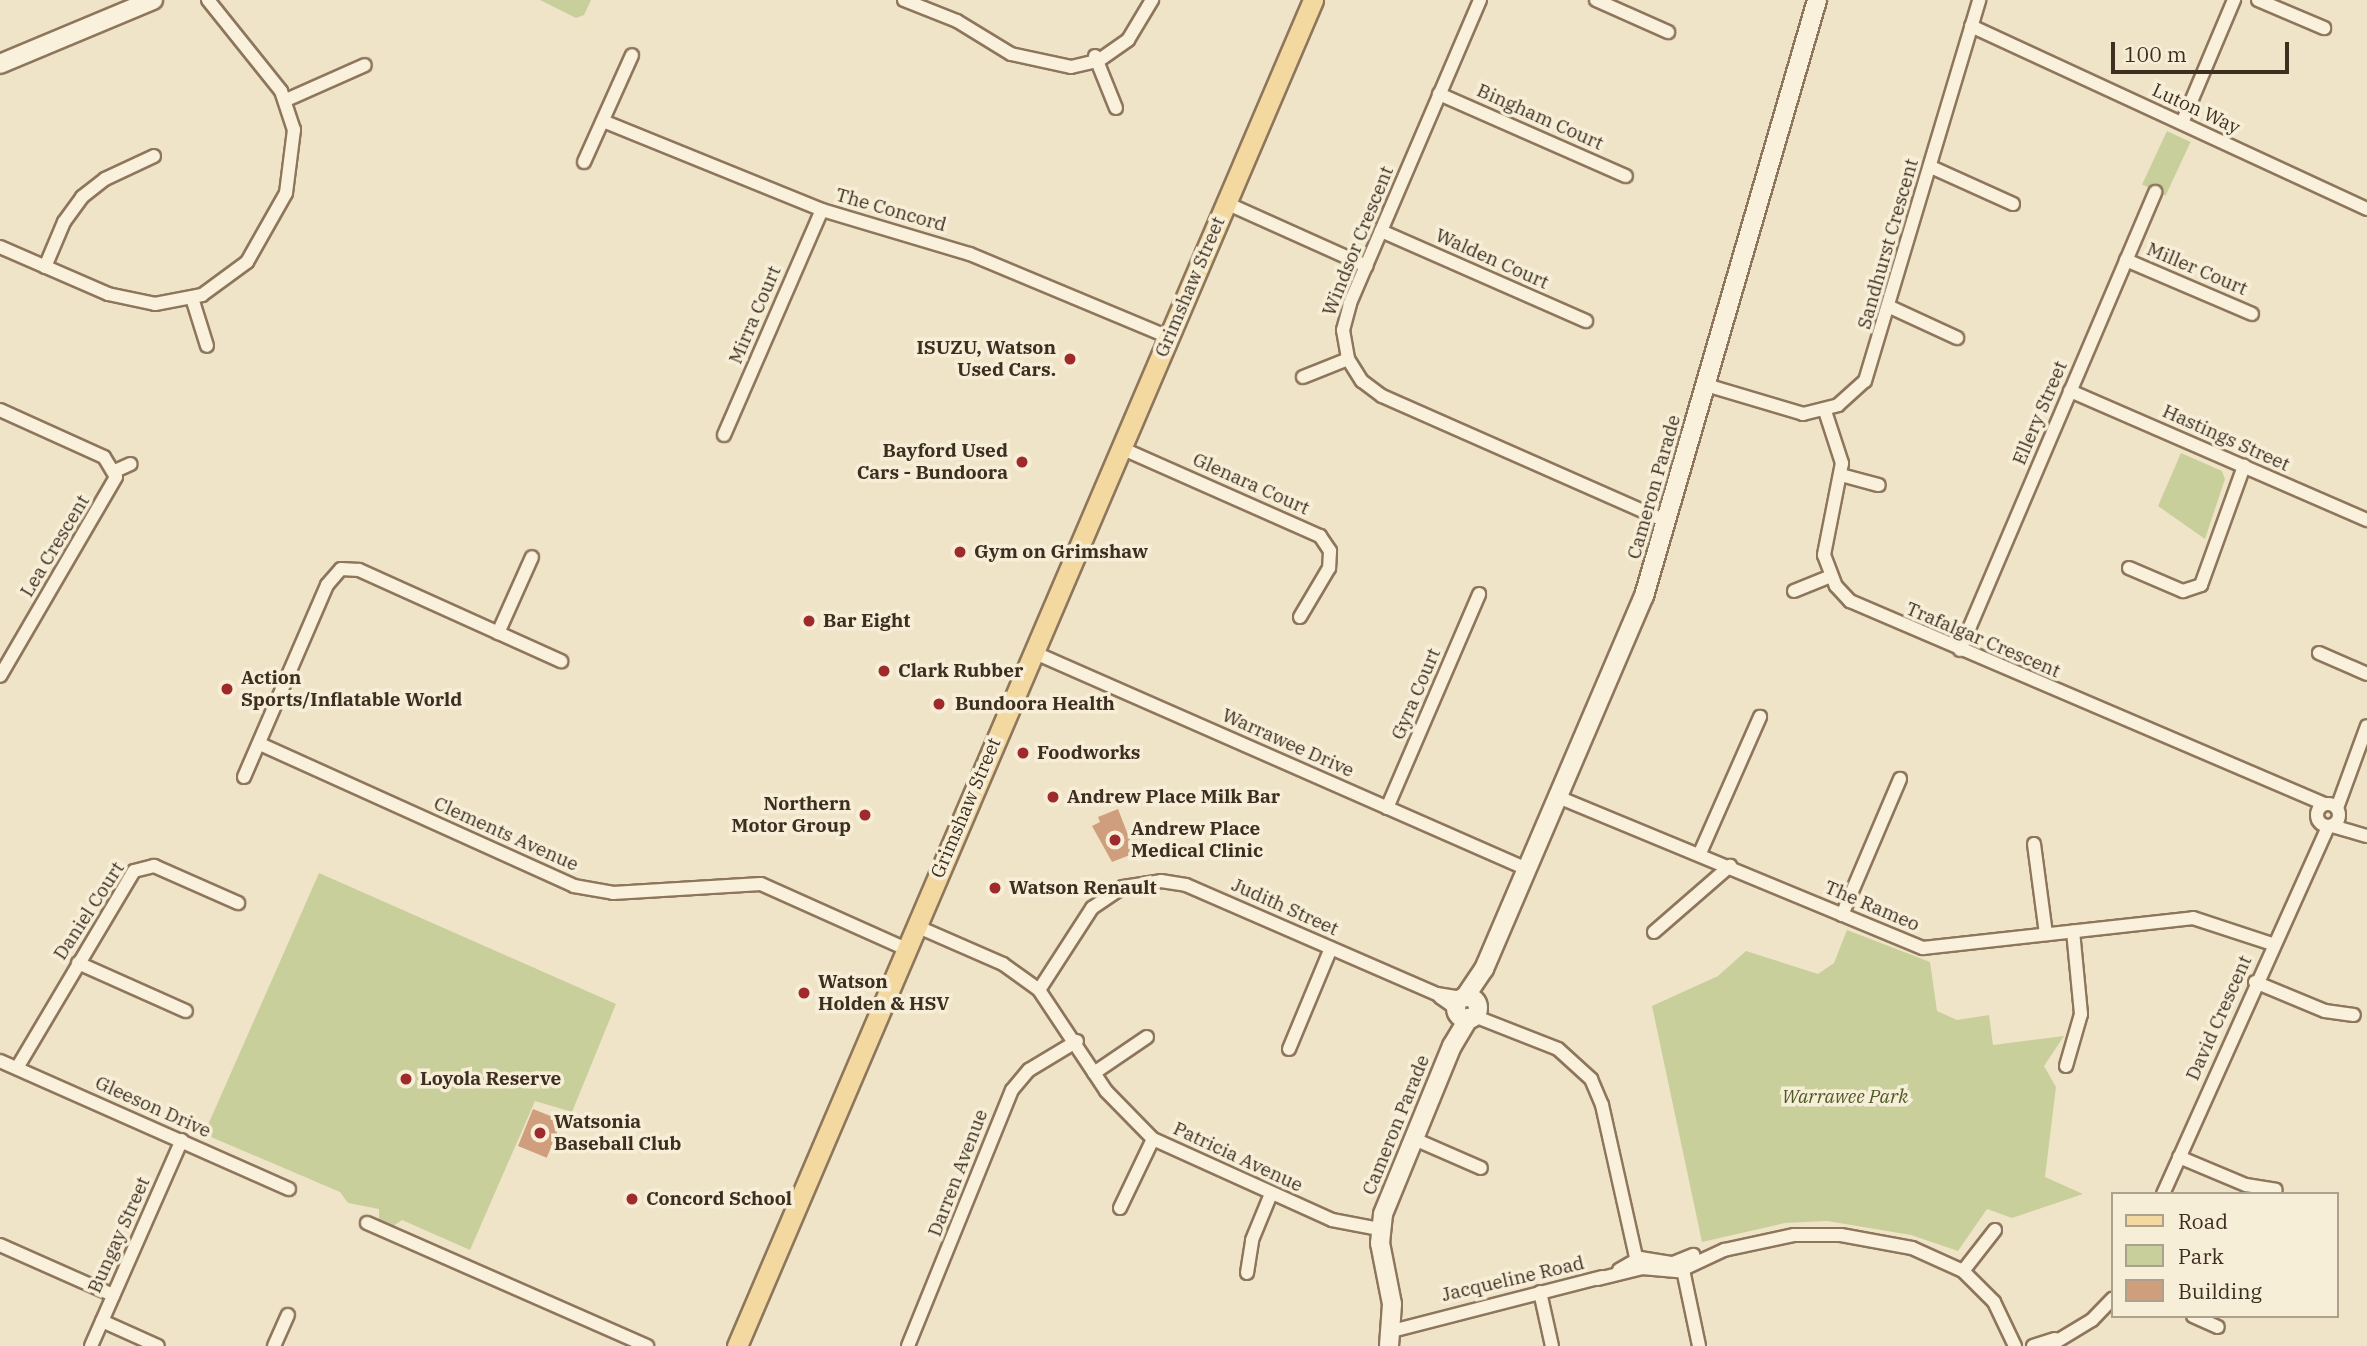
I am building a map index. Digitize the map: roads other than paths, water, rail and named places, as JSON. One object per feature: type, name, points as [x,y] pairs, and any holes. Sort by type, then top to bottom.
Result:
[{"type":"main road","name":"Grimshaw Street","points":[[737,1346],[1313,0]]},
{"type":"street","points":[[0,64],[134,5],[153,0]]},
{"type":"street","points":[[0,247],[137,303],[192,298],[223,283],[247,262],[281,206],[295,148],[286,100],[208,0]]},
{"type":"street","points":[[904,0],[984,37],[1042,58],[1096,58],[1128,40],[1151,0]]},
{"type":"street","name":"Windsor Crescent","points":[[1348,359],[1346,316],[1480,0]]},
{"type":"street","points":[[1596,0],[1668,32]]},
{"type":"street","name":"Cameron Parade","points":[[1391,1331],[1380,1229],[1412,1138],[1644,596],[1817,0]]},
{"type":"street","name":"Sandhurst Crescent","points":[[1825,411],[1849,398],[1870,373],[1979,0]]},
{"type":"street","points":[[2182,123],[2234,0]]},
{"type":"street","points":[[2258,0],[2324,28]]},
{"type":"street","name":"Luton Way","points":[[1971,26],[2367,209]]},
{"type":"street","points":[[584,162],[632,55]]},
{"type":"street","points":[[1096,58],[1116,107]]},
{"type":"street","points":[[286,100],[365,65]]},
{"type":"street","name":"Bingham Court","points":[[1439,94],[1626,176]]},
{"type":"street","name":"The Concord","points":[[603,121],[822,210],[971,254],[1168,337]]},
{"type":"street","points":[[44,267],[64,222],[82,198],[105,179],[154,156]]},
{"type":"street","points":[[1931,167],[2013,204]]},
{"type":"street","name":"Ellery Street","points":[[1960,650],[2155,192]]},
{"type":"street","points":[[1226,204],[1366,266]]},
{"type":"street","name":"Mirra Court","points":[[724,435],[822,210]]},
{"type":"street","name":"Walden Court","points":[[1381,231],[1586,321]]},
{"type":"street","name":"Miller Court","points":[[2126,260],[2252,314]]},
{"type":"street","points":[[192,298],[207,346]]},
{"type":"street","points":[[1890,307],[1957,338]]},
{"type":"street","points":[[1303,377],[1348,359],[1362,381],[1382,396],[1666,521]]},
{"type":"street","points":[[1705,389],[1792,413],[1825,411],[1840,455],[1841,475],[1824,544],[1831,576],[1794,591]]},
{"type":"street","name":"Hastings Street","points":[[2070,391],[2367,520]]},
{"type":"street","points":[[0,411],[104,457],[115,471],[131,464]]},
{"type":"street","name":"Glenara Court","points":[[1121,448],[1321,537],[1330,551],[1329,568],[1300,617]]},
{"type":"street","points":[[2129,568],[2183,591],[2201,585],[2244,466]]},
{"type":"street","name":"Lea Crescent","points":[[0,676],[112,489],[115,471]]},
{"type":"street","points":[[1841,475],[1879,485]]},
{"type":"street","points":[[498,633],[531,557]]},
{"type":"street","points":[[244,777],[327,586],[341,569],[359,570],[561,661]]},
{"type":"street","name":"Trafalgar Crescent","points":[[1831,576],[1859,607],[2288,793],[2367,836]]},
{"type":"street","name":"Gyra Court","points":[[1387,808],[1479,594]]},
{"type":"street","name":"Warrawee Drive","points":[[1033,652],[1527,869]]},
{"type":"street","points":[[2319,653],[2367,674]]},
{"type":"street","points":[[1700,853],[1760,717]]},
{"type":"street","name":"David Crescent","points":[[2164,1192],[2367,726]]},
{"type":"street","name":"Clements Avenue","points":[[260,744],[573,886],[613,893],[761,884],[906,949]]},
{"type":"street","points":[[1842,915],[1900,779]]},
{"type":"street","name":"The Rameo","points":[[1560,793],[1842,915],[1929,949],[2193,918],[2221,925],[2270,947]]},
{"type":"street","points":[[2034,844],[2046,934]]},
{"type":"street","name":"Daniel Court","points":[[16,1068],[129,877],[141,866],[154,866],[238,903]]},
{"type":"street","points":[[1654,932],[1730,866]]},
{"type":"street","name":"Judith Street","points":[[1040,990],[1092,908],[1111,893],[1146,881],[1186,885],[1558,1049],[1591,1079],[1602,1105],[1638,1262]]},
{"type":"street","name":"Patricia Avenue","points":[[916,926],[1003,964],[1040,990],[1121,1109],[1153,1139],[1343,1224],[1380,1229]]},
{"type":"street","points":[[2066,1066],[2081,1014],[2073,931]]},
{"type":"street","points":[[1289,1049],[1331,948]]},
{"type":"street","points":[[78,963],[186,1011]]},
{"type":"street","points":[[2255,982],[2325,1011],[2354,1016]]},
{"type":"street","points":[[1094,1073],[1147,1037]]},
{"type":"street","name":"Darren Avenue","points":[[908,1346],[1012,1090],[1029,1070],[1077,1041]]},
{"type":"street","name":"Gleeson Drive","points":[[0,1061],[289,1189]]},
{"type":"street","points":[[1412,1138],[1481,1168]]},
{"type":"street","points":[[1120,1208],[1153,1139]]},
{"type":"street","name":"Bungay Street","points":[[91,1346],[182,1140]]},
{"type":"street","points":[[2179,1157],[2246,1185],[2276,1190]]},
{"type":"street","points":[[1247,1273],[1252,1240],[1271,1194]]},
{"type":"street","points":[[368,1223],[647,1346]]},
{"type":"street","points":[[1963,1271],[1995,1230]]},
{"type":"street","points":[[1638,1262],[1682,1267],[1700,1252],[1825,1233],[1912,1248],[1963,1271],[1993,1302],[2015,1346]]},
{"type":"street","points":[[0,1245],[113,1295]]},
{"type":"street","name":"Jacqueline Road","points":[[1391,1331],[1436,1316],[1598,1279],[1638,1262]]},
{"type":"street","points":[[1682,1267],[1699,1346]]},
{"type":"street","points":[[1541,1292],[1552,1346]]},
{"type":"street","points":[[2049,1346],[2069,1334],[2112,1299]]},
{"type":"street","points":[[274,1346],[288,1315]]},
{"type":"street","points":[[2198,1318],[2218,1327]]},
{"type":"street","points":[[102,1321],[158,1346]]},
{"type":"street","points":[[2033,1346],[2069,1334]]},
{"type":"place","name":"ISUZU, Watson Used Cars.","points":[[1070,359]]},
{"type":"place","name":"Bayford Used Cars - Bundoora","points":[[1022,462]]},
{"type":"place","name":"Gym on Grimshaw","points":[[960,552]]},
{"type":"place","name":"Bar Eight","points":[[809,621]]},
{"type":"place","name":"Clark Rubber","points":[[884,671]]},
{"type":"place","name":"Action Sports/Inflatable World","points":[[227,689]]},
{"type":"place","name":"Bundoora Health","points":[[939,704]]},
{"type":"place","name":"Foodworks","points":[[1023,753]]},
{"type":"place","name":"Andrew Place Milk Bar","points":[[1053,797]]},
{"type":"place","name":"Northern Motor Group","points":[[865,815]]},
{"type":"place","name":"Andrew Place Medical Clinic","points":[[1115,840]]},
{"type":"place","name":"Watson Renault","points":[[995,888]]},
{"type":"place","name":"Watson Holden & HSV","points":[[804,993]]},
{"type":"place","name":"Loyola Reserve","points":[[406,1079]]},
{"type":"place","name":"Watsonia Baseball Club","points":[[540,1133]]},
{"type":"place","name":"Concord School","points":[[632,1199]]},
{"type":"park label","name":"Warrawee Park","points":[[1845,1097]]}]
